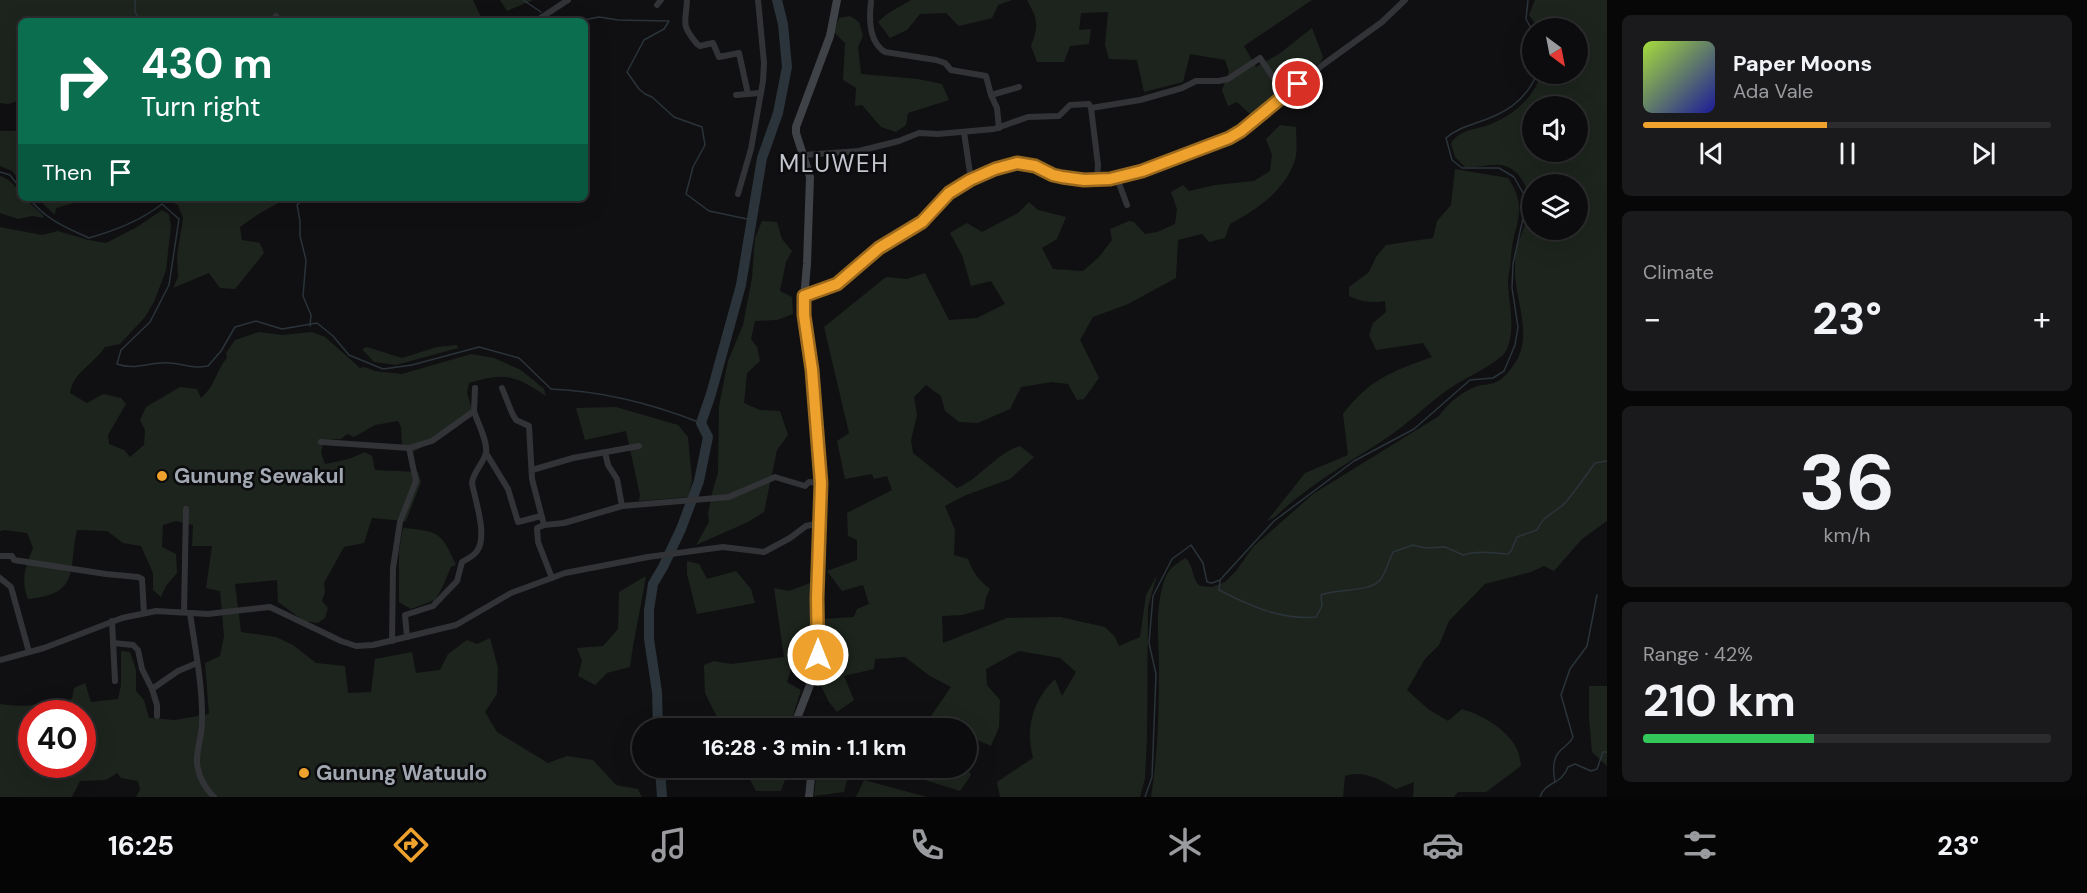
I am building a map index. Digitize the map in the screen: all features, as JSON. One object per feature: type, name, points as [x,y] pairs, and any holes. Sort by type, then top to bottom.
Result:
[{"type":"street","points":[[541,18],[568,0]]},
{"type":"street","points":[[687,0],[684,13],[685,25],[692,38],[700,46],[713,43],[719,57],[739,53],[748,94]]},
{"type":"street","points":[[738,194],[751,149],[761,93],[764,63],[758,0]]},
{"type":"street","points":[[797,718],[810,685],[818,655],[817,598],[821,483],[812,370],[804,315],[810,180],[796,133],[796,122],[830,36],[837,0]]},
{"type":"street","points":[[805,291],[837,284],[879,248],[922,222],[949,193],[970,180],[1009,164],[1035,166],[1053,175],[1097,180],[1117,178],[1142,171],[1229,138],[1382,21],[1405,0]]},
{"type":"street","points":[[871,2],[870,22],[880,49],[900,55],[936,60],[945,63],[951,70],[986,76],[997,108],[999,128]]},
{"type":"street","points":[[1091,108],[1140,100],[1182,88],[1196,81],[1228,79],[1260,58],[1285,94]]},
{"type":"street","points":[[991,95],[1019,87]]},
{"type":"street","points":[[736,95],[761,93]]},
{"type":"street","points":[[804,155],[860,151],[919,134],[999,128],[1025,117],[1059,116],[1070,105],[1089,104],[1098,165],[1097,180]]},
{"type":"street","points":[[964,132],[970,180]]},
{"type":"street","points":[[1117,178],[1127,205]]},
{"type":"street","points":[[475,388],[474,411],[486,453],[508,489],[518,522],[542,516]]},
{"type":"street","points":[[502,388],[516,420],[530,426],[532,470],[544,525]]},
{"type":"street","points":[[321,442],[409,448],[432,441],[474,411]]},
{"type":"street","points":[[532,470],[573,458],[639,446]]},
{"type":"street","points":[[392,641],[393,568],[400,522],[416,481],[409,448]]},
{"type":"street","points":[[605,452],[608,465],[617,479],[622,506]]},
{"type":"street","points":[[407,637],[405,615],[433,606],[457,581],[462,562],[475,554],[480,547],[482,534],[472,483],[473,476],[486,453]]},
{"type":"street","points":[[552,578],[538,542],[537,528],[544,525],[564,523],[622,506],[729,497],[775,477],[805,486],[810,482],[821,483]]},
{"type":"street","points":[[186,508],[187,612],[197,663],[202,725],[196,761],[204,783],[214,797]]},
{"type":"street","points":[[0,660],[29,652],[112,621],[156,611],[213,614],[270,607],[323,633],[356,645],[373,645],[456,625],[512,593],[565,573],[648,557],[727,547],[761,553],[768,551],[806,526],[820,524]]},
{"type":"street","points":[[0,556],[6,555],[12,556],[14,560],[138,577],[142,579],[144,613]]},
{"type":"street","points":[[0,578],[11,587],[29,652]]},
{"type":"street","points":[[112,621],[115,681]]},
{"type":"street","points":[[113,643],[133,645],[138,650],[142,669],[157,705],[157,716]]},
{"type":"street","points":[[152,689],[178,671],[197,663]]},
{"type":"street","points":[[809,797],[811,778]]},
{"type":"shaded area","points":[[0,0],[473,0],[481,17],[18,18],[18,101],[8,104],[0,103]]},
{"type":"shaded area","points":[[500,0],[533,0],[507,11]]},
{"type":"shaded area","points":[[911,0],[1012,0],[998,5],[992,18],[959,26],[946,13],[920,14],[907,30],[890,38],[878,22]]},
{"type":"shaded area","points":[[1027,0],[1312,0],[1244,46],[1256,67],[1279,54],[1312,28],[1323,57],[1320,63],[1251,115],[1237,102],[1228,106],[1222,90],[1229,72],[1225,60],[1190,54],[1183,82],[1144,92],[1137,60],[1109,59],[1105,45],[1108,12],[1081,13],[1079,30],[1091,29],[1089,44],[1070,46],[1064,62],[1037,62],[1031,46],[1036,23]]},
{"type":"shaded area","points":[[1535,0],[1607,0],[1607,521],[1582,539],[1554,571],[1544,566],[1531,572],[1485,584],[1449,621],[1439,645],[1425,659],[1407,690],[1428,709],[1448,721],[1462,709],[1492,723],[1506,734],[1516,747],[1521,766],[1486,792],[1458,792],[1454,797],[1413,797],[1414,782],[1396,789],[1371,776],[1352,774],[1345,776],[1343,797],[1151,797],[1158,716],[1160,598],[1162,587],[1170,570],[1186,558],[1200,586],[1212,587],[1225,582],[1253,547],[1313,494],[1439,416],[1451,402],[1462,394],[1478,386],[1502,379],[1515,363],[1523,341],[1522,316],[1515,280],[1515,258],[1522,232],[1522,240],[1588,240],[1588,174],[1522,174],[1522,180],[1514,171],[1501,165],[1465,167],[1455,157],[1451,144],[1459,135],[1508,116],[1522,104],[1522,162],[1588,162],[1588,96],[1529,96],[1537,84],[1588,84],[1588,18],[1531,18],[1529,15]]},
{"type":"shaded area","points":[[850,16],[859,22],[863,36],[858,47],[861,74],[918,79],[942,84],[949,100],[908,113],[906,125],[896,132],[881,127],[862,105],[855,106],[856,88],[843,80],[845,43],[834,32],[839,18]]},
{"type":"shaded area","points":[[1280,125],[1296,127],[1295,160],[1277,190],[1260,205],[1230,224],[1225,238],[1209,242],[1202,234],[1178,240],[1176,278],[1128,304],[1093,317],[1080,340],[1099,378],[1084,399],[1077,400],[1068,384],[1052,382],[1021,387],[1010,409],[978,423],[959,422],[945,411],[941,396],[926,385],[914,397],[917,415],[911,440],[913,453],[957,488],[974,478],[1011,449],[1020,446],[1034,457],[1010,479],[966,495],[945,506],[955,530],[954,555],[968,559],[977,576],[990,589],[984,609],[962,615],[942,616],[943,643],[1007,618],[1060,617],[1105,627],[1115,637],[1119,646],[1140,637],[1146,595],[1157,575],[1148,607],[1147,738],[1145,778],[1140,797],[1000,797],[997,782],[1033,758],[1031,725],[1041,696],[1055,679],[1062,696],[1076,672],[1060,658],[1019,651],[986,669],[987,685],[1000,700],[999,727],[991,746],[977,740],[977,718],[930,718],[951,687],[930,676],[905,657],[875,659],[874,669],[844,676],[854,700],[837,712],[818,680],[823,619],[854,617],[857,609],[869,604],[863,585],[842,591],[827,571],[857,560],[857,540],[848,536],[847,513],[892,490],[887,476],[874,479],[872,474],[845,479],[837,441],[849,433],[824,327],[886,277],[907,279],[925,273],[949,320],[977,318],[1005,304],[991,281],[971,286],[962,255],[950,233],[967,223],[982,232],[1018,213],[1029,202],[1038,210],[1066,217],[1057,239],[1042,248],[1053,269],[1083,271],[1099,257],[1112,240],[1110,229],[1129,221],[1134,222],[1145,234],[1157,232],[1175,224],[1177,209],[1171,192],[1183,185],[1189,191],[1215,185],[1254,181],[1270,171],[1272,155],[1266,139]]},
{"type":"shaded area","points":[[0,131],[18,131],[18,178],[12,171],[0,166]]},
{"type":"shaded area","points":[[1455,169],[1508,178],[1518,199],[1518,217],[1508,280],[1511,335],[1506,351],[1489,365],[1450,388],[1391,435],[1313,486],[1267,521],[1305,473],[1348,455],[1343,414],[1363,392],[1393,372],[1432,357],[1423,343],[1376,350],[1369,335],[1373,323],[1386,312],[1385,301],[1375,302],[1354,298],[1349,296],[1349,287],[1369,272],[1376,257],[1386,245],[1433,238],[1437,221],[1451,205]]},
{"type":"shaded area","points":[[0,176],[14,184],[18,191],[18,201],[27,201],[44,216],[43,218],[33,216],[18,219],[0,213]]},
{"type":"shaded area","points":[[40,201],[76,201],[56,208],[55,215]]},
{"type":"shaded area","points":[[169,201],[282,201],[240,227],[242,240],[260,243],[264,253],[235,289],[220,288],[209,273],[173,288],[178,277],[177,256],[183,218],[178,205]]},
{"type":"shaded area","points":[[162,210],[169,214],[171,226],[166,270],[154,302],[145,317],[120,344],[105,347],[79,374],[70,393],[87,403],[103,394],[121,398],[126,404],[108,435],[109,444],[124,450],[130,457],[144,445],[145,430],[140,420],[146,407],[180,387],[197,389],[201,398],[213,383],[227,358],[226,353],[235,340],[259,332],[282,335],[312,332],[325,337],[360,368],[402,374],[471,354],[494,358],[521,370],[544,389],[546,396],[517,380],[501,377],[469,383],[467,392],[473,414],[445,435],[413,452],[402,445],[401,427],[398,421],[375,425],[354,437],[347,434],[341,439],[324,440],[321,453],[325,464],[349,459],[365,452],[372,456],[375,470],[418,472],[421,482],[406,521],[372,518],[364,543],[344,547],[324,583],[325,592],[322,601],[328,608],[325,618],[318,623],[304,621],[278,602],[277,580],[235,584],[241,632],[276,637],[293,645],[316,663],[345,666],[348,693],[371,692],[375,659],[412,652],[416,673],[440,670],[448,654],[467,640],[477,644],[490,638],[498,668],[497,694],[485,712],[497,732],[548,763],[567,756],[593,760],[616,785],[638,789],[642,797],[136,797],[140,790],[138,781],[121,778],[117,773],[106,780],[80,781],[72,797],[0,797],[0,704],[18,706],[18,778],[96,778],[96,701],[118,699],[121,685],[121,651],[130,652],[136,670],[136,691],[144,700],[149,718],[175,720],[209,714],[205,663],[220,656],[224,636],[220,591],[206,588],[212,546],[192,546],[193,525],[176,521],[163,525],[162,547],[176,554],[177,573],[166,586],[161,597],[153,590],[153,573],[141,546],[123,543],[107,531],[77,530],[72,568],[64,586],[57,592],[28,599],[24,579],[33,548],[27,533],[0,531],[0,227],[42,235],[58,231],[106,243],[137,227]]},
{"type":"shaded area","points":[[762,221],[777,222],[782,239],[792,251],[786,262],[780,291],[792,297],[793,314],[777,320],[755,321],[751,339],[757,347],[760,361],[747,373],[744,403],[760,410],[780,411],[788,435],[777,450],[764,512],[748,522],[696,545],[709,522],[708,514],[718,473],[719,406],[728,361],[743,325],[752,278],[755,238]]},
{"type":"shaded area","points":[[457,345],[458,348],[396,365],[374,362],[362,349],[367,347],[402,358],[437,347]]},
{"type":"shaded area","points":[[616,407],[678,425],[688,437],[692,481],[688,497],[639,501],[640,495],[626,431],[585,440],[576,408]]},
{"type":"shaded area","points":[[403,528],[424,530],[437,535],[456,565],[451,567],[435,600],[411,609],[399,602],[399,551]]},
{"type":"shaded area","points":[[687,561],[699,564],[707,579],[736,571],[751,589],[755,603],[697,614],[687,574]]},
{"type":"shaded area","points":[[646,576],[630,667],[607,673],[595,685],[578,676],[582,661],[577,648],[603,646],[618,629],[619,592]]},
{"type":"shaded area","points":[[810,583],[813,623],[809,664],[793,664],[787,682],[801,690],[792,718],[718,718],[705,693],[704,665],[714,661],[731,664],[784,657],[774,588],[789,591]]},
{"type":"shaded area","points":[[85,683],[90,700],[66,700],[72,699],[74,688]]},
{"type":"shaded area","points":[[1589,686],[1607,686],[1607,766],[1592,752]]},
{"type":"shaded area","points":[[749,778],[786,778],[781,791],[756,791]]},
{"type":"shaded area","points":[[816,778],[848,778],[844,792],[814,796]]},
{"type":"shaded area","points":[[921,778],[969,778],[960,791]]},
{"type":"shaded area","points":[[864,780],[927,797],[856,797]]},
{"type":"waterway","points":[[135,0],[138,18]]},
{"type":"waterway","points":[[523,0],[541,12]]},
{"type":"waterway","points":[[658,718],[657,692],[649,639],[649,610],[653,584],[681,529],[699,481],[708,437],[701,423],[741,285],[762,158],[778,113],[787,67],[783,24],[777,0]]},
{"type":"waterway","points":[[1526,18],[1528,0]]},
{"type":"waterway","points":[[588,19],[599,17],[618,20],[669,21],[664,29],[644,40],[627,72],[639,89],[652,97],[674,117],[702,127],[705,145],[693,167],[686,194],[709,211],[752,220]]},
{"type":"waterway","points":[[1145,797],[1152,777],[1156,674],[1149,643],[1153,596],[1172,559],[1191,545],[1203,563],[1207,582],[1220,580],[1274,521],[1354,461],[1414,429],[1470,380],[1493,378],[1504,371],[1515,345],[1518,327],[1512,288],[1513,264],[1527,200],[1514,177],[1499,168],[1462,168],[1452,160],[1446,138],[1512,106],[1532,84]]},
{"type":"waterway","points":[[0,172],[10,175],[18,185]]},
{"type":"waterway","points":[[32,201],[49,217],[89,238],[127,224],[162,204],[179,219],[169,285],[150,322],[121,350],[117,364],[130,367],[163,363],[192,367],[208,366],[221,351],[235,327],[256,321],[282,329],[317,323],[333,336],[349,355],[383,369],[412,365],[479,347],[519,358],[551,389],[589,392],[627,400],[701,423]]},
{"type":"waterway","points":[[299,201],[297,205],[300,236],[306,260],[303,296],[311,315],[310,326]]},
{"type":"waterway","points":[[1220,581],[1219,590],[1266,611],[1290,616],[1316,617],[1322,606],[1321,595],[1362,588],[1376,583],[1383,576],[1393,552],[1413,545],[1425,548],[1445,547],[1463,555],[1480,552],[1508,554],[1517,537],[1537,530],[1546,517],[1565,503],[1595,463],[1607,461]]},
{"type":"waterway","points":[[1555,782],[1555,759],[1573,737],[1561,695],[1570,669],[1587,646],[1597,595]]},
{"type":"waterway","points":[[1540,797],[1546,788],[1562,777],[1568,767],[1575,764],[1591,771],[1597,769],[1603,752],[1607,752]]},
{"type":"waterway","points":[[661,778],[662,797]]},
{"type":"place","name":"Gunung Sewakul","points":[[162,476]]},
{"type":"place","name":"Gunung Watuulo","points":[[304,773]]},
{"type":"district","name":"MLUWEH","points":[[834,163]]},
{"type":"route","points":[[818,655],[817,598],[821,483],[804,296],[837,284],[879,248],[922,222],[949,193],[981,175],[1017,163],[1035,166],[1053,175],[1084,180],[1110,179],[1142,171],[1229,138],[1241,131],[1298,84]]}]
